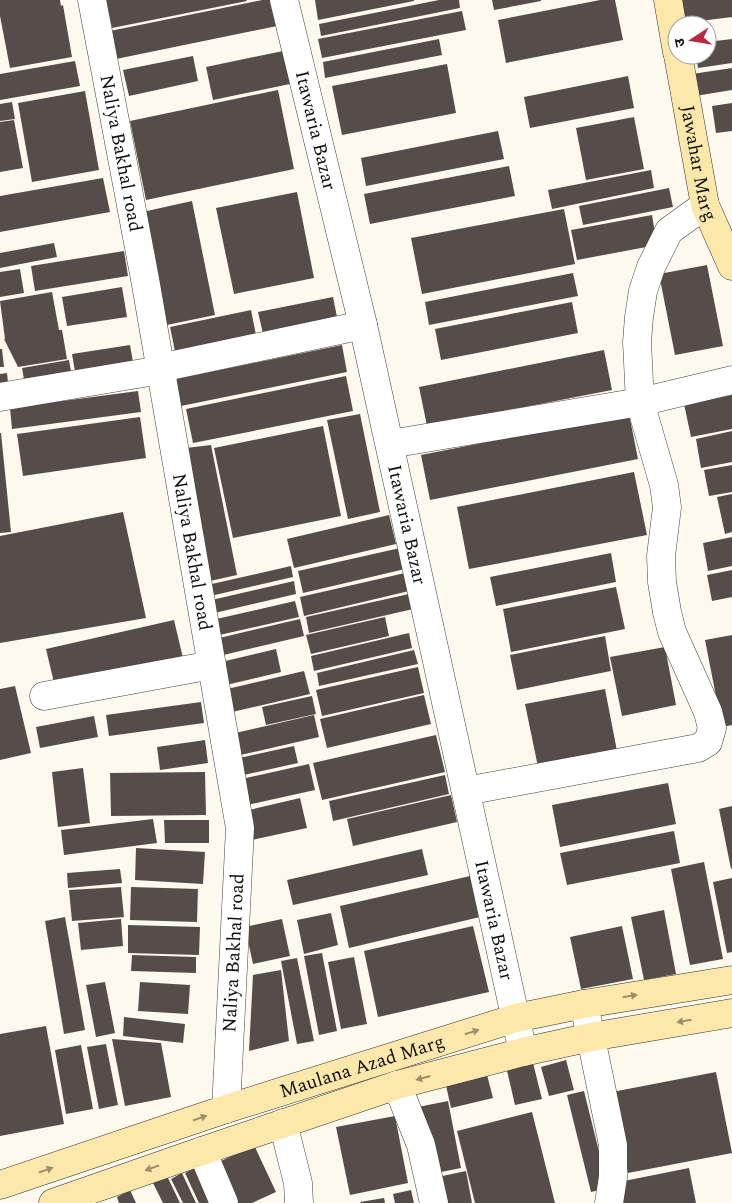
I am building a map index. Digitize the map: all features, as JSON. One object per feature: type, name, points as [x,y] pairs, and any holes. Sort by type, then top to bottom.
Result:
[{"type":"street","name":"Naliya Bakhal road","points":[[92,0],[145,278],[240,828],[226,1109]]},
{"type":"street","name":"Itawaria Bazar","points":[[284,0],[364,325],[523,1052]]},
{"type":"street","name":"Jawahar Marg","points":[[668,0],[670,15]]},
{"type":"street","name":"Jawahar Marg","points":[[679,65],[705,205],[732,266]]},
{"type":"street","points":[[466,791],[698,748],[708,742],[712,728],[708,712],[672,632],[667,612],[662,582],[661,556],[667,507],[664,485],[640,402],[637,342],[638,316],[643,291],[651,267],[670,231],[705,205]]},
{"type":"street","points":[[0,397],[161,369],[364,325]]},
{"type":"street","points":[[390,444],[640,402],[732,380]]},
{"type":"street","points":[[44,696],[212,665]]},
{"type":"street","name":"Maulana Azad Marg","points":[[0,1186],[226,1109],[516,1018],[584,1004],[732,980]]},
{"type":"street","points":[[584,1004],[613,1145],[613,1177],[609,1203]]},
{"type":"street","name":"Maulana Azad Marg","points":[[53,1203],[202,1150],[397,1085],[523,1052],[591,1037],[732,1013]]},
{"type":"street","points":[[397,1085],[421,1145],[434,1203]]},
{"type":"street","points":[[282,1123],[298,1183],[298,1203]]},
{"type":"street","points":[[202,1150],[224,1203]]},
{"type":"building","points":[[0,0],[60,0],[61,6],[63,5],[72,57],[10,68],[0,16]]},
{"type":"building","points":[[106,0],[246,0],[247,1],[112,28]]},
{"type":"building","points":[[262,0],[271,0],[277,26],[116,59],[110,31]]},
{"type":"building","points":[[315,0],[414,0],[414,1],[318,20]]},
{"type":"building","points":[[439,0],[459,0],[460,8],[321,36],[319,24]]},
{"type":"building","points":[[492,0],[541,0],[541,1],[494,10]]},
{"type":"building","points":[[600,0],[615,0],[623,40],[506,63],[498,20]]},
{"type":"building","points":[[681,0],[732,0],[732,17],[717,19],[717,15],[683,15]]},
{"type":"building","points":[[462,11],[466,30],[322,58],[318,39]]},
{"type":"building","points":[[439,39],[442,55],[325,78],[323,62]]},
{"type":"building","points":[[732,39],[732,63],[698,68],[698,65],[717,65],[717,41]]},
{"type":"building","points":[[283,51],[290,84],[213,100],[206,67]]},
{"type":"building","points":[[193,56],[198,81],[129,96],[123,70]]},
{"type":"building","points":[[75,61],[80,86],[0,100],[0,74]]},
{"type":"building","points":[[447,64],[456,113],[342,135],[332,86]]},
{"type":"building","points":[[732,68],[732,90],[695,96],[692,74]]},
{"type":"building","points":[[628,76],[634,108],[530,128],[524,97]]},
{"type":"building","points":[[278,90],[294,169],[146,200],[130,121]]},
{"type":"building","points":[[85,91],[99,170],[32,182],[18,103]]},
{"type":"building","points":[[12,102],[15,119],[0,121],[0,104]]},
{"type":"building","points":[[732,103],[732,131],[716,133],[712,106]]},
{"type":"building","points":[[634,117],[644,169],[586,180],[576,128]]},
{"type":"building","points":[[14,120],[23,168],[0,172],[0,122]]},
{"type":"building","points":[[498,131],[504,159],[366,186],[361,158]]},
{"type":"building","points":[[509,166],[515,196],[370,224],[364,194]]},
{"type":"building","points":[[651,170],[654,188],[552,209],[548,190]]},
{"type":"building","points":[[103,178],[110,212],[0,232],[0,196]]},
{"type":"building","points":[[669,188],[673,207],[583,225],[579,206]]},
{"type":"building","points":[[297,192],[314,278],[234,294],[216,208]]},
{"type":"building","points":[[192,201],[215,315],[162,326],[138,213]]},
{"type":"building","points":[[564,209],[575,264],[422,294],[411,238]]},
{"type":"building","points":[[652,215],[657,245],[577,260],[571,230]]},
{"type":"building","points":[[54,243],[57,257],[0,268],[0,253]]},
{"type":"building","points":[[124,251],[128,276],[35,291],[31,266]]},
{"type":"building","points":[[707,265],[723,346],[675,355],[659,274]]},
{"type":"building","points":[[20,269],[24,293],[0,297],[0,272]]},
{"type":"building","points":[[573,273],[578,296],[429,325],[425,302]]},
{"type":"building","points":[[122,287],[127,317],[67,326],[62,297]]},
{"type":"building","points":[[52,292],[67,359],[18,367],[4,339],[0,301]]},
{"type":"building","points":[[333,297],[339,327],[265,342],[258,312]]},
{"type":"building","points":[[572,302],[578,333],[441,360],[435,329]]},
{"type":"building","points":[[251,310],[258,345],[177,361],[170,327]]},
{"type":"building","points":[[130,345],[135,373],[77,383],[72,354]]},
{"type":"building","points":[[342,345],[347,372],[176,407],[171,380]]},
{"type":"building","points":[[0,349],[2,349],[4,367],[0,367]]},
{"type":"building","points":[[604,350],[612,390],[427,426],[419,387]]},
{"type":"building","points":[[69,360],[73,383],[26,391],[22,368]]},
{"type":"building","points":[[7,373],[9,391],[0,392],[0,374]]},
{"type":"building","points":[[346,376],[353,411],[193,443],[186,409]]},
{"type":"building","points":[[138,391],[141,412],[12,429],[10,408]]},
{"type":"building","points":[[732,395],[732,429],[691,437],[684,404]]},
{"type":"building","points":[[360,414],[380,512],[348,519],[327,420]]},
{"type":"building","points":[[629,414],[638,459],[430,500],[421,455]]},
{"type":"building","points":[[140,417],[146,458],[23,476],[17,434]]},
{"type":"building","points":[[323,426],[341,516],[233,538],[214,448]]},
{"type":"building","points":[[732,431],[732,462],[701,468],[696,439]]},
{"type":"building","points":[[0,433],[11,532],[0,533]]},
{"type":"building","points":[[211,445],[237,575],[201,583],[186,448]]},
{"type":"building","points":[[732,465],[732,492],[709,496],[704,470]]},
{"type":"building","points":[[634,472],[647,535],[469,569],[457,507]]},
{"type":"building","points":[[732,494],[732,532],[725,534],[717,497]]},
{"type":"building","points":[[123,512],[146,618],[0,643],[0,536]]},
{"type":"building","points":[[389,515],[396,544],[294,568],[287,539]]},
{"type":"building","points":[[732,537],[732,566],[708,571],[703,543]]},
{"type":"building","points":[[400,548],[405,569],[303,593],[298,571]]},
{"type":"building","points":[[611,553],[616,582],[496,606],[490,577]]},
{"type":"building","points":[[291,566],[293,577],[206,597],[203,586]]},
{"type":"building","points":[[732,570],[732,597],[712,601],[707,575]]},
{"type":"building","points":[[405,573],[409,591],[304,616],[300,597]]},
{"type":"building","points":[[294,581],[296,594],[206,615],[203,602]]},
{"type":"building","points":[[616,587],[625,629],[511,652],[503,609]]},
{"type":"building","points":[[409,594],[413,609],[309,633],[306,617]]},
{"type":"building","points":[[295,601],[299,617],[215,636],[212,620]]},
{"type":"building","points":[[385,617],[389,636],[311,654],[306,635]]},
{"type":"building","points":[[300,619],[304,636],[219,656],[215,639]]},
{"type":"building","points":[[174,620],[183,658],[55,687],[46,649]]},
{"type":"building","points":[[409,633],[412,648],[314,671],[311,656]]},
{"type":"building","points":[[732,635],[732,725],[722,727],[705,640]]},
{"type":"building","points":[[605,636],[611,671],[517,690],[510,655]]},
{"type":"building","points":[[665,647],[676,705],[622,716],[610,657]]},
{"type":"building","points":[[276,649],[281,672],[226,685],[221,662]]},
{"type":"building","points":[[414,650],[418,664],[319,686],[317,673]]},
{"type":"building","points":[[418,667],[424,693],[322,716],[316,690]]},
{"type":"building","points":[[304,671],[310,694],[232,712],[227,689]]},
{"type":"building","points":[[15,686],[31,753],[0,760],[0,689]]},
{"type":"building","points":[[605,689],[617,751],[538,767],[525,704]]},
{"type":"building","points":[[424,695],[431,724],[327,748],[320,719]]},
{"type":"building","points":[[312,696],[316,714],[266,725],[262,707]]},
{"type":"building","points":[[201,702],[204,723],[109,736],[106,715]]},
{"type":"building","points":[[314,715],[319,737],[236,756],[231,734]]},
{"type":"building","points":[[94,716],[98,737],[40,748],[36,727]]},
{"type":"building","points":[[436,735],[445,772],[322,800],[313,763]]},
{"type":"building","points":[[205,740],[208,763],[160,770],[157,747]]},
{"type":"building","points":[[294,746],[298,763],[239,776],[235,759]]},
{"type":"building","points":[[309,764],[315,790],[243,806],[237,780]]},
{"type":"building","points":[[83,768],[90,823],[58,827],[52,772]]},
{"type":"building","points":[[205,772],[206,815],[111,816],[110,773]]},
{"type":"building","points":[[445,775],[449,794],[333,821],[329,801]]},
{"type":"building","points":[[668,783],[676,824],[560,847],[552,805]]},
{"type":"building","points":[[451,795],[457,822],[353,846],[347,819]]},
{"type":"building","points":[[300,798],[307,828],[252,840],[245,811]]},
{"type":"building","points":[[732,806],[732,868],[731,869],[719,809]]},
{"type":"building","points":[[153,819],[157,843],[64,855],[61,830]]},
{"type":"building","points":[[164,820],[209,820],[209,843],[165,843]]},
{"type":"building","points":[[674,831],[680,863],[567,885],[560,853]]},
{"type":"building","points":[[136,848],[205,852],[203,884],[135,880]]},
{"type":"building","points":[[422,849],[428,875],[293,905],[287,880]]},
{"type":"building","points":[[704,862],[723,959],[690,965],[671,869]]},
{"type":"building","points":[[120,869],[122,883],[68,888],[67,873]]},
{"type":"building","points":[[470,876],[480,917],[349,948],[340,906]]},
{"type":"building","points":[[732,878],[732,952],[727,953],[713,882]]},
{"type":"building","points":[[121,887],[124,917],[72,921],[69,890]]},
{"type":"building","points":[[131,887],[198,889],[197,922],[130,920]]},
{"type":"building","points":[[664,910],[676,974],[644,980],[631,917]]},
{"type":"building","points":[[331,913],[338,945],[304,954],[297,920]]},
{"type":"building","points":[[65,917],[85,1030],[64,1034],[45,921]]},
{"type":"building","points":[[121,919],[123,946],[81,950],[78,923]]},
{"type":"building","points":[[282,919],[290,956],[253,964],[245,927]]},
{"type":"building","points":[[128,925],[200,927],[199,955],[128,953]]},
{"type":"building","points":[[473,926],[489,992],[378,1017],[364,951]]},
{"type":"building","points":[[622,926],[633,979],[581,989],[570,937]]},
{"type":"building","points":[[322,953],[337,1031],[319,1035],[304,956]]},
{"type":"building","points":[[132,955],[196,957],[196,973],[131,971]]},
{"type":"building","points":[[354,957],[367,1024],[341,1029],[328,962]]},
{"type":"building","points":[[297,958],[314,1041],[297,1044],[281,961]]},
{"type":"building","points":[[281,970],[289,1041],[249,1051],[253,975]]},
{"type":"building","points":[[105,982],[115,1033],[96,1037],[86,985]]},
{"type":"building","points":[[140,982],[190,985],[188,1014],[138,1011]]},
{"type":"building","points":[[124,1017],[185,1024],[183,1043],[123,1036]]},
{"type":"building","points":[[46,1026],[64,1124],[0,1136],[0,1034]]},
{"type":"building","points":[[112,1039],[161,1043],[171,1097],[125,1106]]},
{"type":"building","points":[[106,1044],[118,1105],[99,1109],[87,1047]]},
{"type":"building","points":[[81,1045],[93,1109],[66,1114],[55,1050]]},
{"type":"building","points":[[531,1055],[542,1099],[515,1105],[505,1062]]},
{"type":"building","points":[[566,1060],[574,1090],[549,1096],[541,1067]]},
{"type":"building","points":[[486,1071],[493,1098],[451,1108],[445,1081]]},
{"type":"building","points":[[716,1072],[732,1153],[628,1173],[612,1092]]},
{"type":"building","points":[[584,1091],[608,1188],[591,1192],[567,1095]]},
{"type":"building","points":[[448,1101],[461,1168],[431,1174],[418,1107]]},
{"type":"building","points":[[532,1112],[555,1203],[475,1203],[457,1131]]},
{"type":"building","points":[[395,1116],[408,1183],[350,1195],[336,1127]]},
{"type":"building","points":[[254,1145],[276,1192],[252,1203],[231,1203],[213,1165]]},
{"type":"building","points":[[201,1165],[220,1203],[199,1203],[185,1173]]},
{"type":"building","points":[[689,1168],[696,1203],[618,1203],[614,1183]]},
{"type":"building","points":[[466,1171],[472,1203],[438,1203],[433,1178]]},
{"type":"building","points":[[182,1173],[196,1203],[183,1203],[171,1179]]},
{"type":"building","points":[[167,1176],[180,1203],[163,1203],[153,1183]]},
{"type":"building","points":[[130,1190],[136,1203],[119,1203],[117,1197]]},
{"type":"building","points":[[411,1190],[414,1203],[395,1203],[393,1194]]},
{"type":"building","points":[[384,1198],[385,1203],[360,1202]]}]
